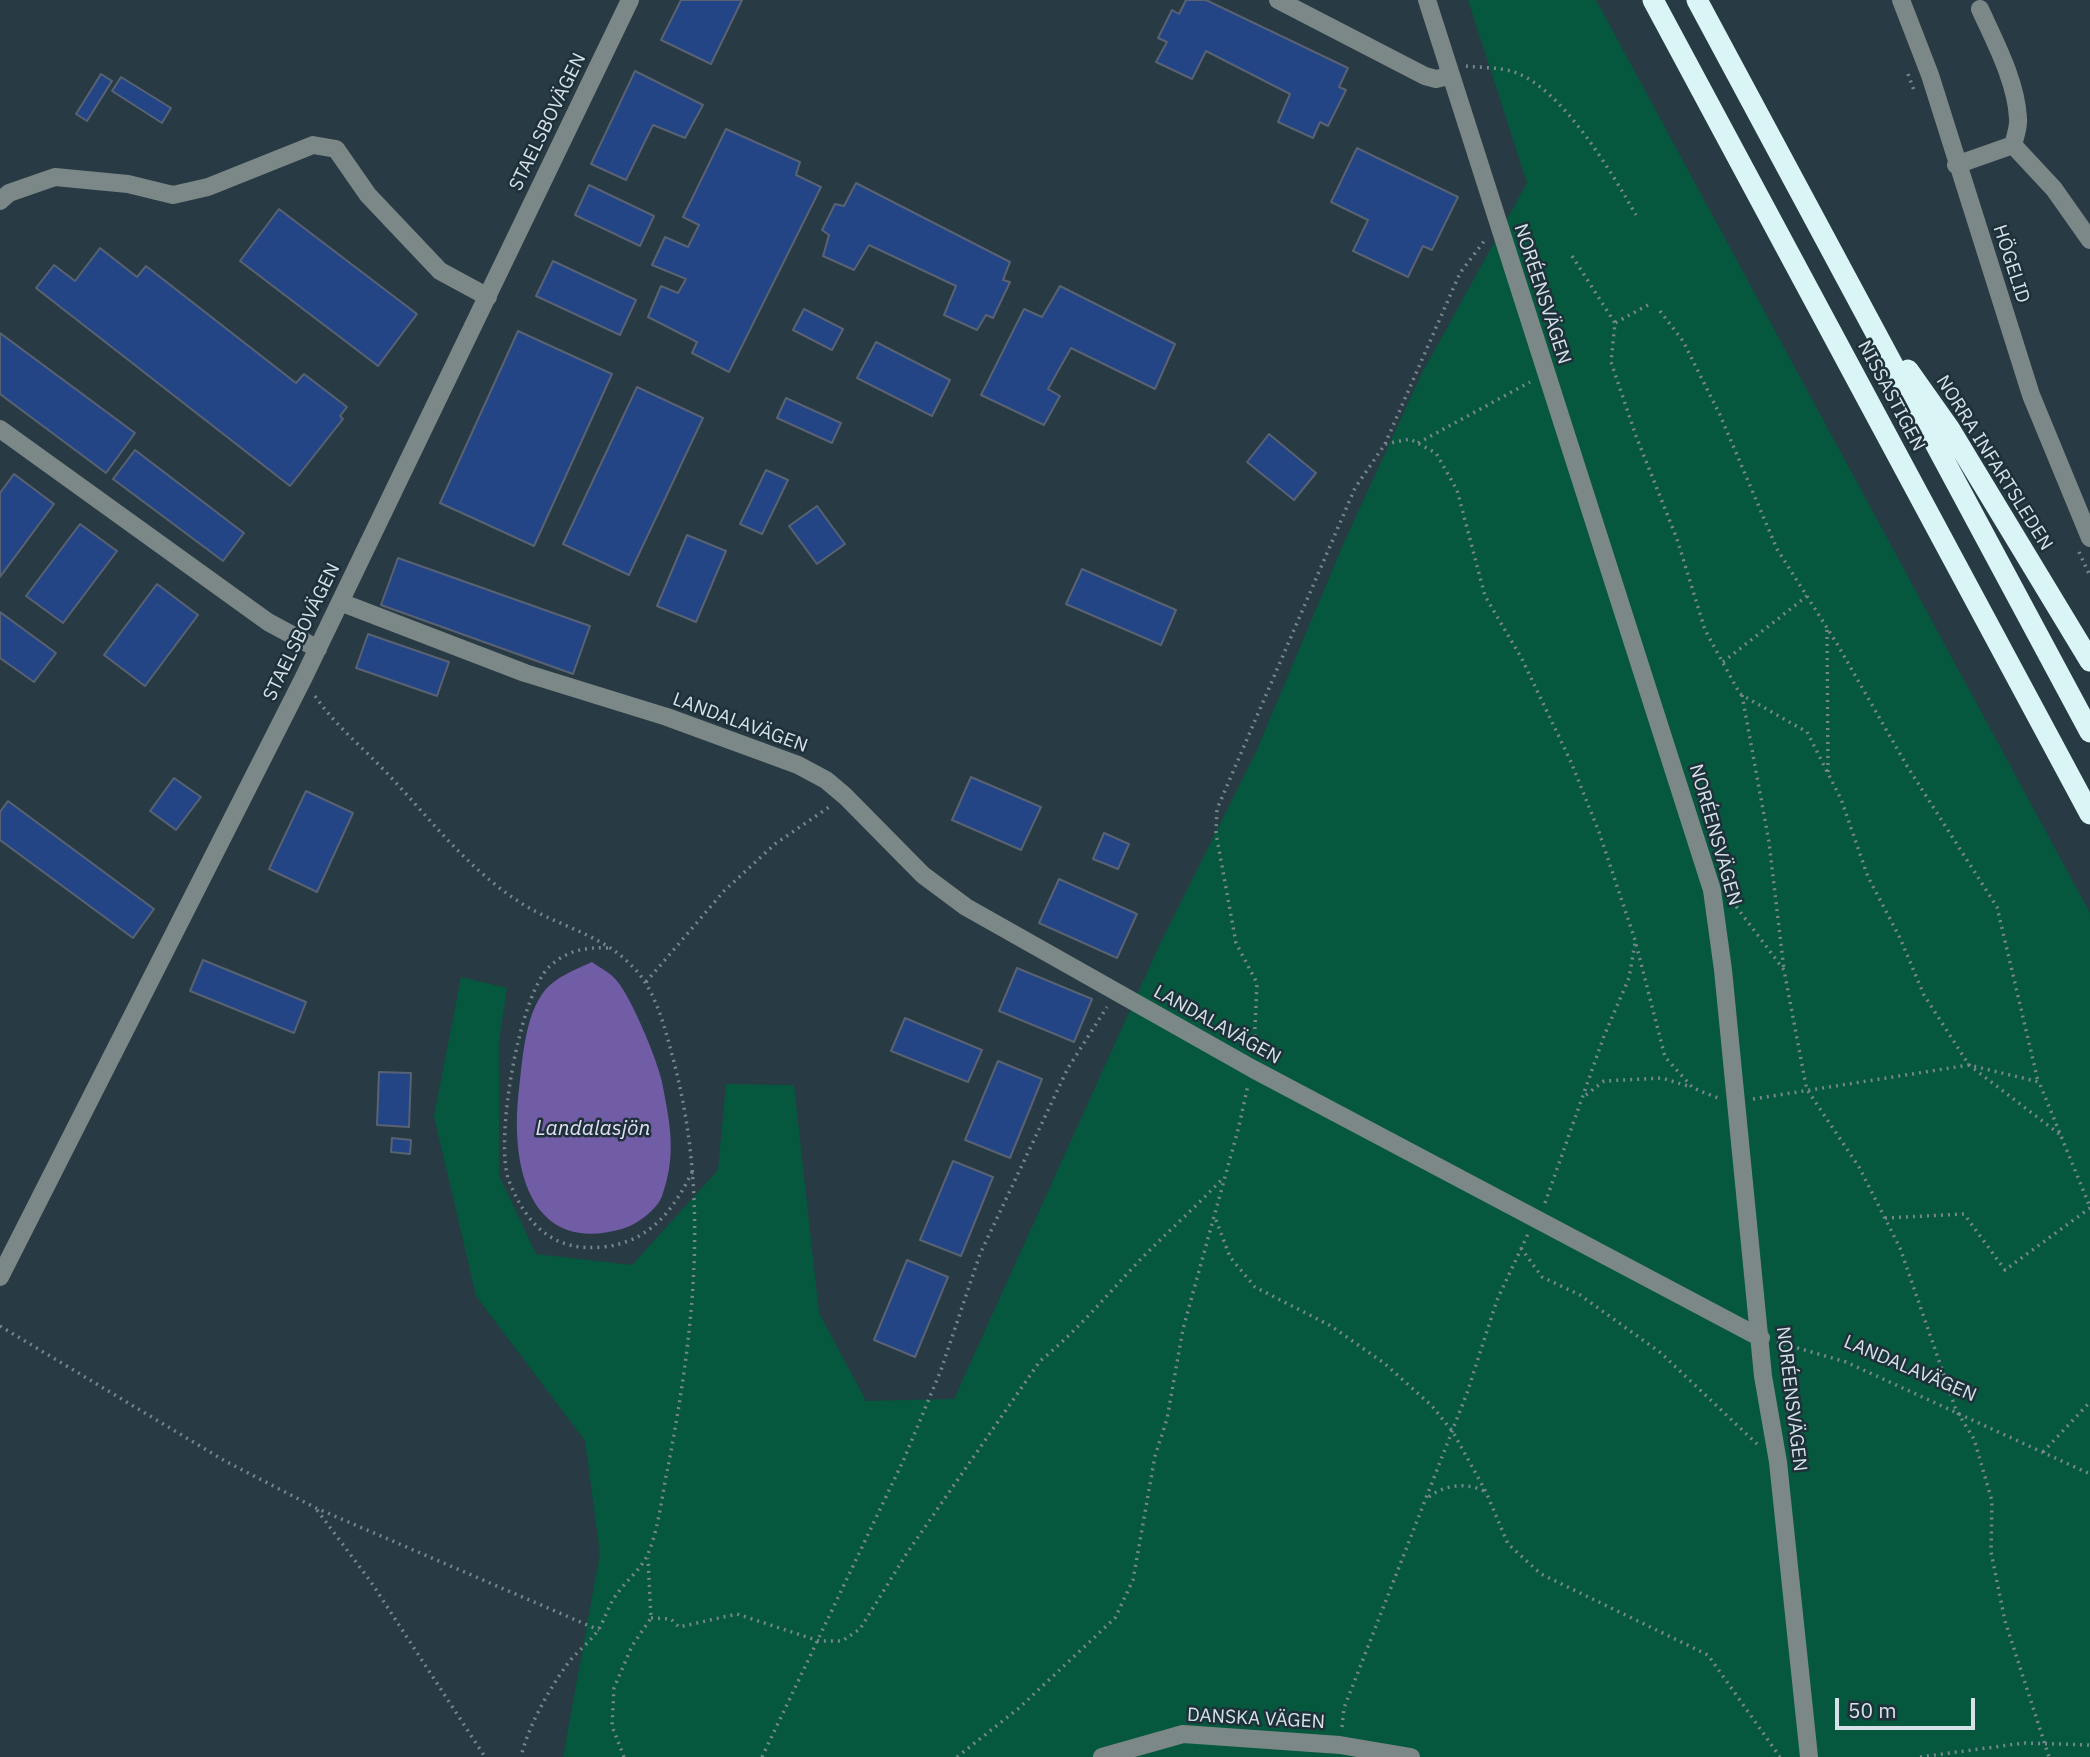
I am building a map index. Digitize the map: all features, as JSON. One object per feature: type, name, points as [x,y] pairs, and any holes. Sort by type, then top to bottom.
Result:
[{"type":"highway","name":"NISSASTIGEN","points":[[1653,0],[2090,814]]},
{"type":"highway","points":[[1697,0],[2090,732]]},
{"type":"highway","name":"NORRA INFARTSLEDEN","points":[[1855,293],[1949,428],[2090,661]]},
{"type":"street","name":"STAELSBOVÄGEN","points":[[0,1278],[318,649],[630,0]]},
{"type":"street","points":[[1278,0],[1425,76],[1436,79],[1448,70]]},
{"type":"street","name":"NORÉENSVÄGEN","points":[[1427,0],[1496,224],[1619,592],[1712,890],[1763,1376],[1778,1462],[1809,1757]]},
{"type":"street","name":"HÖGELID","points":[[1901,0],[1930,75],[1956,165],[2031,395],[2090,538]]},
{"type":"street","points":[[1980,9],[2015,101],[2019,120],[2013,145]]},
{"type":"street","points":[[0,201],[9,193],[55,177],[128,184],[173,195],[208,187],[313,145],[336,149],[368,195],[440,271],[488,296]]},
{"type":"street","points":[[1956,165],[2013,145]]},
{"type":"street","points":[[2013,145],[2054,189],[2090,240]]},
{"type":"street","points":[[0,429],[268,622],[318,649]]},
{"type":"street","name":"LANDALAVÄGEN","points":[[340,602],[525,673],[667,717],[798,765],[826,780],[845,796],[923,875],[966,907],[1253,1069],[1761,1338]]},
{"type":"street","name":"DANSKA VÄGEN","points":[[1102,1757],[1183,1734],[1340,1745],[1410,1757]]},
{"type":"path","points":[[1448,70],[1515,72],[1549,95],[1587,135],[1636,215]]},
{"type":"path","points":[[957,1757],[1019,1708],[1115,1618],[1133,1580],[1155,1456],[1167,1419],[1183,1329],[1253,1069],[1257,984],[1236,943],[1217,843],[1217,809],[1355,488],[1385,444],[1460,273],[1496,224]]},
{"type":"path","points":[[1572,256],[1615,323],[1611,362],[1636,436],[1678,539],[1705,630],[1742,695],[1769,842],[1784,970],[1808,1091],[1859,1167],[1900,1248],[1956,1410],[1974,1438],[1992,1501],[1991,1552],[2005,1621],[2049,1757]]},
{"type":"path","points":[[1615,323],[1648,305]]},
{"type":"path","points":[[1660,311],[1683,341],[1720,415],[1777,549],[1827,628],[1907,766],[1997,907],[2039,1082],[2090,1207],[2005,1270],[1964,1214],[1885,1219]]},
{"type":"path","points":[[1418,443],[1546,374]]},
{"type":"path","points":[[1385,444],[1410,439],[1436,453],[1457,490],[1485,596],[1522,659],[1557,730],[1599,832],[1635,940],[1665,1057],[1693,1088]]},
{"type":"path","points":[[1723,662],[1807,596]]},
{"type":"path","points":[[1827,628],[1828,773]]},
{"type":"path","points":[[303,679],[334,724],[383,769],[440,835],[497,885],[521,903],[588,934],[631,964],[646,982],[664,1022],[678,1075],[695,1166],[696,1259],[680,1404],[648,1555],[651,1618],[632,1646],[614,1688],[612,1726],[624,1757]]},
{"type":"path","points":[[1742,695],[1807,732],[1841,799],[1868,877],[1900,937],[1924,995],[1969,1065],[2064,1138]]},
{"type":"path","points":[[646,982],[724,891],[775,844],[845,796]]},
{"type":"path","points":[[1728,895],[1784,970]]},
{"type":"path","points":[[1340,1745],[1344,1708],[1427,1499],[1497,1300],[1535,1218],[1545,1203],[1604,1036],[1629,978],[1635,940]]},
{"type":"path","points":[[609,948],[585,947],[566,954],[548,968],[526,1012],[515,1051],[508,1098],[508,1179],[538,1231],[577,1249],[617,1244],[638,1238],[656,1226],[672,1208],[695,1166]]},
{"type":"path","points":[[762,1757],[819,1641],[936,1381],[980,1254],[1068,1068],[1117,992]]},
{"type":"path","points":[[1584,1097],[1604,1081],[1662,1078],[1736,1101],[1969,1065],[2039,1082]]},
{"type":"path","points":[[651,1618],[671,1619],[679,1627],[737,1614],[819,1641],[842,1641],[860,1629],[934,1513],[1040,1362],[1069,1338],[1141,1259],[1189,1216],[1225,1176]]},
{"type":"path","points":[[1215,1218],[1230,1257],[1255,1287],[1331,1326],[1384,1363],[1432,1406],[1452,1432],[1486,1492],[1508,1544],[1541,1574],[1708,1655],[1780,1757]]},
{"type":"path","points":[[1521,1248],[1542,1277],[1580,1295],[1661,1353],[1778,1462]]},
{"type":"path","points":[[0,1326],[225,1461],[316,1507],[599,1630]]},
{"type":"path","name":"LANDALAVÄGEN","points":[[1761,1338],[1846,1362],[1956,1410],[2090,1474]]},
{"type":"path","points":[[2043,1452],[2090,1402]]},
{"type":"path","points":[[1427,1499],[1440,1488],[1459,1486],[1486,1492]]},
{"type":"path","points":[[316,1507],[371,1582],[485,1757]]},
{"type":"path","points":[[521,1757],[541,1711],[566,1665],[599,1630],[614,1597],[648,1555]]},
{"type":"path","points":[[1920,1757],[2024,1743],[2090,1745]]},
{"type":"green space","points":[[1468,0],[1596,0],[2090,913],[2090,1757],[563,1757],[600,1553],[585,1441],[476,1296],[434,1116],[461,977],[507,988],[499,1041],[499,1175],[536,1254],[632,1265],[718,1170],[726,1084],[794,1085],[819,1313],[866,1401],[954,1399],[1160,944],[1256,752],[1345,540],[1422,373],[1527,183]]},
{"type":"water","name":"Landalasjön","points":[[592,962],[617,981],[637,1015],[650,1045],[662,1082],[671,1153],[662,1196],[651,1212],[628,1227],[590,1234],[565,1229],[545,1216],[532,1196],[523,1172],[517,1117],[524,1048],[535,1006],[554,981]]},
{"type":"building","points":[[681,0],[742,0],[711,64],[661,40]]},
{"type":"building","points":[[1186,0],[1206,0],[1348,68],[1339,87],[1346,90],[1328,126],[1320,122],[1313,138],[1278,122],[1290,94],[1206,51],[1192,79],[1156,62],[1167,42],[1158,38],[1172,10],[1179,14]]},
{"type":"building","points":[[635,71],[703,105],[685,138],[653,125],[626,180],[591,164]]},
{"type":"building","points":[[101,74],[112,81],[87,121],[76,114]]},
{"type":"building","points":[[121,77],[171,108],[162,123],[112,91]]},
{"type":"building","points":[[726,129],[800,162],[796,175],[821,187],[729,372],[692,353],[697,342],[648,317],[661,286],[678,293],[686,279],[652,265],[665,237],[688,247],[699,225],[683,217]]},
{"type":"building","points":[[1357,148],[1458,197],[1432,250],[1423,246],[1408,277],[1353,251],[1368,220],[1331,202]]},
{"type":"building","points":[[856,183],[1010,262],[1003,280],[1010,282],[993,318],[986,315],[977,330],[944,315],[956,286],[869,245],[854,270],[823,256],[829,235],[822,230],[835,204],[844,206]]},
{"type":"building","points":[[589,185],[654,216],[640,246],[575,215]]},
{"type":"building","points":[[279,209],[417,314],[378,366],[240,261]]},
{"type":"building","points":[[100,248],[137,277],[146,266],[296,383],[304,374],[347,407],[340,416],[343,419],[290,486],[36,288],[54,265],[75,281]]},
{"type":"building","points":[[553,261],[636,300],[620,335],[536,296]]},
{"type":"building","points":[[1060,286],[1175,344],[1155,389],[1071,348],[1048,389],[1060,396],[1044,425],[981,395],[1024,309],[1042,317]]},
{"type":"building","points":[[804,309],[843,329],[832,350],[793,330]]},
{"type":"building","points":[[518,331],[612,374],[534,546],[440,503]]},
{"type":"building","points":[[0,333],[135,433],[106,473],[0,394]]},
{"type":"building","points":[[876,342],[950,380],[932,416],[857,378]]},
{"type":"building","points":[[637,387],[703,418],[629,575],[563,544]]},
{"type":"building","points":[[786,398],[841,423],[832,443],[777,418]]},
{"type":"building","points":[[1269,434],[1316,473],[1294,500],[1247,462]]},
{"type":"building","points":[[135,450],[244,533],[223,561],[113,479]]},
{"type":"building","points":[[766,470],[788,480],[762,534],[740,524]]},
{"type":"building","points":[[14,474],[54,504],[0,577],[0,493]]},
{"type":"building","points":[[817,506],[845,544],[817,564],[789,526]]},
{"type":"building","points":[[80,524],[117,551],[63,623],[26,596]]},
{"type":"building","points":[[687,535],[726,551],[696,622],[657,606]]},
{"type":"building","points":[[398,558],[590,626],[573,674],[381,605]]},
{"type":"building","points":[[1082,569],[1176,610],[1161,645],[1066,604]]},
{"type":"building","points":[[157,584],[198,615],[145,686],[104,655]]},
{"type":"building","points":[[0,612],[56,653],[34,682],[0,658]]},
{"type":"building","points":[[368,634],[449,662],[437,696],[356,668]]},
{"type":"building","points":[[971,777],[1041,807],[1021,850],[952,820]]},
{"type":"building","points":[[174,778],[201,797],[176,830],[150,811]]},
{"type":"building","points":[[306,791],[353,813],[317,892],[269,869]]},
{"type":"building","points":[[8,801],[154,909],[133,938],[0,840],[0,812]]},
{"type":"building","points":[[1104,833],[1129,844],[1118,869],[1093,859]]},
{"type":"building","points":[[1059,879],[1137,914],[1117,958],[1039,923]]},
{"type":"building","points":[[203,960],[306,1002],[294,1033],[190,991]]},
{"type":"building","points":[[1017,968],[1092,999],[1074,1042],[999,1011]]},
{"type":"building","points":[[905,1018],[982,1050],[968,1082],[891,1051]]},
{"type":"building","points":[[998,1061],[1042,1079],[1010,1158],[965,1140]]},
{"type":"building","points":[[379,1072],[411,1073],[409,1127],[377,1125]]},
{"type":"building","points":[[392,1138],[411,1140],[410,1154],[391,1152]]},
{"type":"building","points":[[953,1161],[993,1177],[961,1256],[920,1240]]},
{"type":"building","points":[[907,1260],[948,1277],[915,1357],[874,1340]]}]
